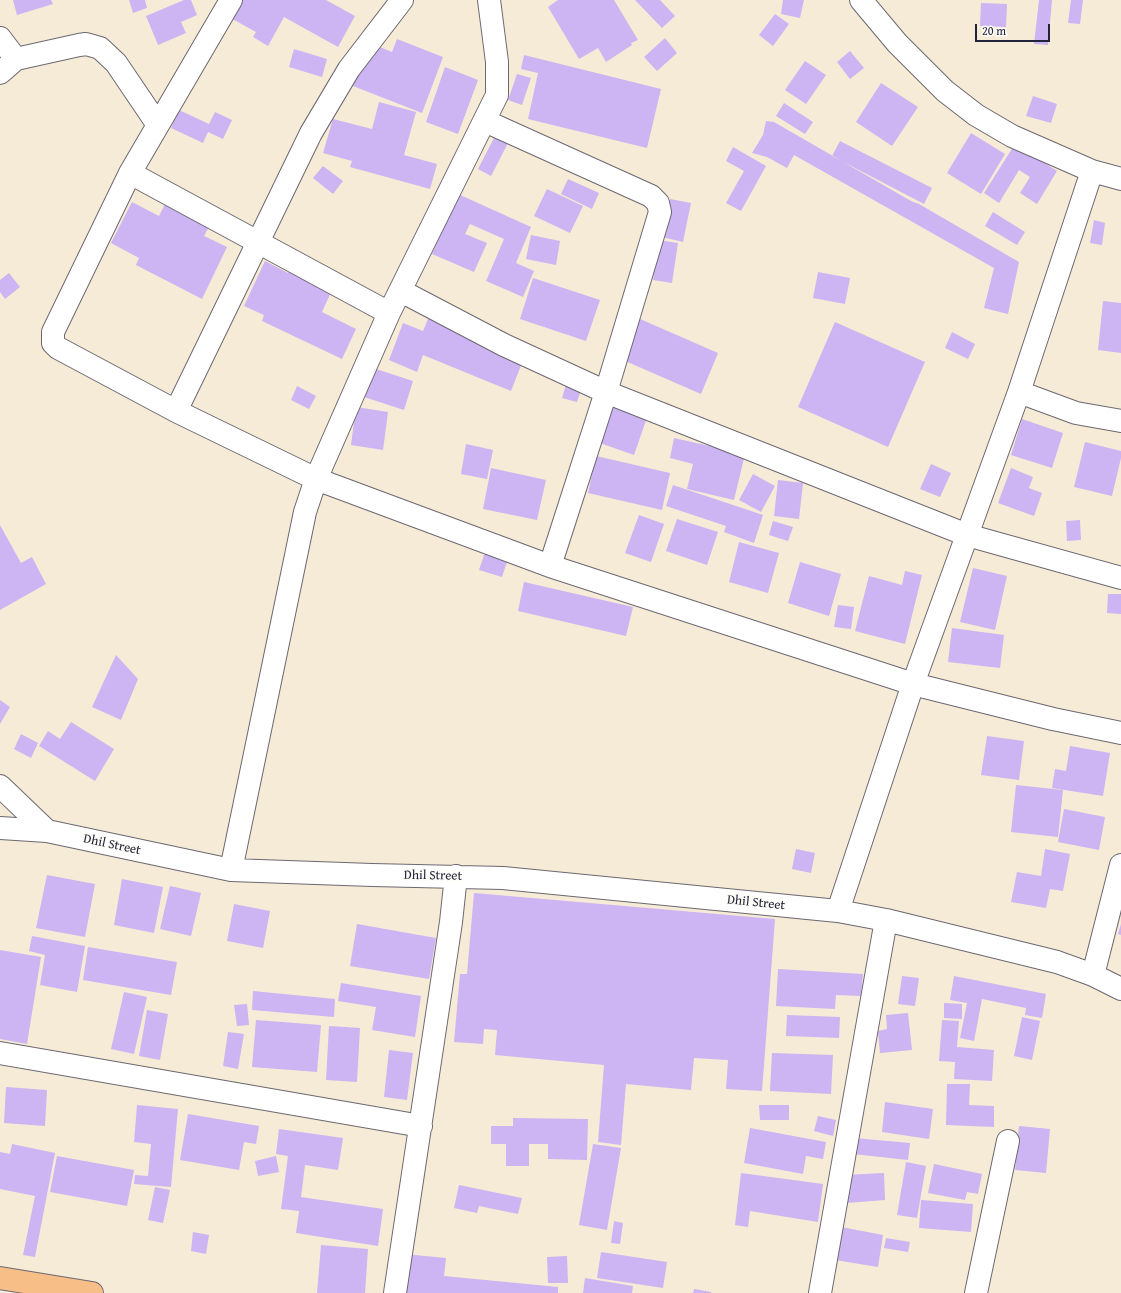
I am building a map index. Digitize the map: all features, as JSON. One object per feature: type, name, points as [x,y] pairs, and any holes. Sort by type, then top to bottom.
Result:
[{"type":"main road","points":[[0,1278],[92,1293]]},
{"type":"street","points":[[231,0],[130,173],[53,332],[53,343],[58,348],[176,411],[316,479],[550,566],[913,684],[1053,719],[1121,733]]},
{"type":"street","points":[[176,411],[311,133],[349,70],[402,0]]},
{"type":"street","points":[[231,870],[305,512],[316,479],[389,313],[497,95],[497,62],[489,0]]},
{"type":"street","points":[[861,0],[897,43],[940,85],[976,115],[1012,136],[1092,171],[1121,180]]},
{"type":"street","points":[[0,38],[16,59]]},
{"type":"street","points":[[0,73],[16,59],[86,44],[100,48],[116,64],[158,125]]},
{"type":"street","points":[[485,121],[651,196],[658,203],[660,212],[606,392],[550,566]]},
{"type":"street","points":[[838,912],[913,684],[1018,392],[1092,171]]},
{"type":"street","points":[[130,173],[389,313]]},
{"type":"street","points":[[400,291],[504,344],[606,392],[967,535],[1121,578]]},
{"type":"street","points":[[1018,392],[1076,413],[1121,421]]},
{"type":"street","points":[[0,786],[47,831]]},
{"type":"street","name":"Dhil Street","points":[[0,828],[47,831],[231,870],[503,878],[838,912],[886,920],[1057,962],[1093,975],[1121,989]]},
{"type":"street","points":[[1093,975],[1121,865]]},
{"type":"street","points":[[395,1293],[451,922],[456,876]]},
{"type":"street","points":[[820,1293],[886,920]]},
{"type":"street","points":[[0,1053],[421,1126]]},
{"type":"street","points":[[976,1293],[1008,1141]]},
{"type":"building","points":[[13,0],[51,0],[53,4],[17,15]]},
{"type":"building","points":[[129,0],[145,0],[147,8],[133,13]]},
{"type":"building","points":[[184,0],[191,0],[197,15],[181,22],[186,33],[158,45],[146,16]]},
{"type":"building","points":[[235,0],[326,0],[355,16],[338,47],[284,17],[268,46],[253,37],[256,32],[227,16]]},
{"type":"building","points":[[558,0],[614,0],[638,40],[631,43],[632,45],[606,62],[598,48],[579,59],[548,7]]},
{"type":"building","points":[[635,0],[660,0],[675,16],[662,28]]},
{"type":"building","points":[[783,0],[804,0],[800,18],[781,14]]},
{"type":"building","points":[[1039,0],[1052,0],[1048,45],[1034,44]]},
{"type":"building","points":[[1071,0],[1083,0],[1080,24],[1068,23]]},
{"type":"building","points":[[981,3],[1007,4],[1006,27],[980,26]]},
{"type":"building","points":[[775,14],[789,24],[773,46],[759,35]]},
{"type":"building","points":[[665,38],[677,53],[657,71],[644,57]]},
{"type":"building","points":[[397,39],[443,57],[422,113],[353,86],[370,43],[392,52]]},
{"type":"building","points":[[294,49],[327,59],[322,77],[289,67]]},
{"type":"building","points":[[850,51],[864,68],[850,79],[837,62]]},
{"type":"building","points":[[524,55],[661,89],[647,148],[528,119],[538,73],[521,69]]},
{"type":"building","points":[[805,61],[826,75],[806,104],[785,90]]},
{"type":"building","points":[[445,67],[478,80],[458,134],[426,122]]},
{"type":"building","points":[[517,74],[531,78],[522,105],[508,100]]},
{"type":"building","points":[[881,83],[918,107],[892,146],[856,122]]},
{"type":"building","points":[[1033,96],[1057,104],[1051,123],[1026,116]]},
{"type":"building","points":[[379,102],[416,112],[404,155],[437,164],[430,189],[350,167],[352,161],[323,153],[333,119],[372,129]]},
{"type":"building","points":[[784,103],[813,122],[805,134],[776,116]]},
{"type":"building","points":[[179,110],[209,124],[215,112],[232,120],[223,139],[208,132],[203,143],[171,128]]},
{"type":"building","points":[[766,121],[774,122],[1019,262],[1008,314],[984,308],[994,268],[794,155],[787,168],[767,157],[752,153],[763,135]]},
{"type":"building","points":[[971,133],[1005,154],[981,194],[947,173]]},
{"type":"building","points":[[495,136],[508,143],[491,176],[478,169]]},
{"type":"building","points":[[840,141],[932,188],[924,204],[832,156]]},
{"type":"building","points":[[1015,144],[1057,171],[1037,204],[1020,193],[1030,177],[1019,170],[999,203],[984,193]]},
{"type":"building","points":[[733,147],[766,166],[741,211],[726,203],[744,171],[726,161]]},
{"type":"building","points":[[323,166],[343,181],[333,194],[313,178]]},
{"type":"building","points":[[568,179],[599,193],[592,209],[561,194]]},
{"type":"building","points":[[547,189],[583,206],[570,233],[534,216]]},
{"type":"building","points":[[458,194],[531,227],[516,263],[534,271],[523,297],[486,281],[504,239],[470,224],[465,234],[487,243],[474,272],[432,254]]},
{"type":"building","points":[[670,199],[691,203],[683,242],[662,237]]},
{"type":"building","points":[[132,202],[159,216],[166,202],[210,225],[204,236],[227,247],[202,299],[136,265],[139,258],[111,243]]},
{"type":"building","points":[[993,212],[1025,232],[1017,245],[985,226]]},
{"type":"building","points":[[1094,220],[1105,223],[1102,245],[1090,243]]},
{"type":"building","points":[[531,235],[560,241],[556,265],[526,259]]},
{"type":"building","points":[[658,240],[678,243],[672,283],[653,280]]},
{"type":"building","points":[[265,261],[288,273],[289,270],[332,290],[322,312],[356,329],[342,359],[262,321],[264,315],[244,306]]},
{"type":"building","points":[[818,272],[850,278],[845,304],[813,298]]},
{"type":"building","points":[[9,273],[20,287],[5,299],[0,292],[0,280]]},
{"type":"building","points":[[533,278],[600,300],[586,341],[520,319]]},
{"type":"building","points":[[1103,301],[1121,303],[1121,353],[1098,350]]},
{"type":"building","points":[[430,314],[526,353],[511,391],[423,355],[417,372],[389,360],[403,323],[423,331]]},
{"type":"building","points":[[640,319],[718,353],[701,394],[623,360]]},
{"type":"building","points":[[835,322],[925,362],[888,447],[798,407]]},
{"type":"building","points":[[952,332],[975,344],[968,359],[945,348]]},
{"type":"building","points":[[373,368],[413,381],[404,410],[364,397]]},
{"type":"building","points":[[568,378],[583,383],[577,402],[562,398]]},
{"type":"building","points":[[297,386],[316,396],[309,409],[291,400]]},
{"type":"building","points":[[612,396],[650,409],[634,455],[597,442]]},
{"type":"building","points":[[356,407],[388,412],[383,450],[351,445]]},
{"type":"building","points":[[1022,419],[1063,433],[1052,468],[1011,455]]},
{"type":"building","points":[[674,438],[745,454],[734,500],[687,489],[693,464],[670,458]]},
{"type":"building","points":[[1085,442],[1121,451],[1121,458],[1112,496],[1074,487]]},
{"type":"building","points":[[466,444],[493,450],[487,479],[461,474]]},
{"type":"building","points":[[596,456],[670,473],[662,510],[588,493]]},
{"type":"building","points":[[931,464],[951,473],[940,497],[920,489]]},
{"type":"building","points":[[491,468],[546,480],[537,520],[483,509]]},
{"type":"building","points":[[1011,468],[1033,477],[1029,488],[1042,493],[1034,516],[998,503]]},
{"type":"building","points":[[753,474],[775,486],[761,512],[739,500]]},
{"type":"building","points":[[778,480],[803,483],[799,519],[774,516]]},
{"type":"building","points":[[673,485],[763,515],[754,543],[724,532],[726,526],[666,506]]},
{"type":"building","points":[[639,515],[664,524],[651,562],[625,553]]},
{"type":"building","points":[[677,519],[718,532],[707,565],[666,551]]},
{"type":"building","points":[[1080,520],[1081,540],[1067,541],[1066,521]]},
{"type":"building","points":[[773,521],[793,527],[788,541],[769,535]]},
{"type":"building","points":[[0,525],[21,563],[32,557],[46,584],[0,610]]},
{"type":"building","points":[[739,542],[779,553],[768,593],[729,582]]},
{"type":"building","points":[[486,549],[509,556],[502,577],[479,570]]},
{"type":"building","points":[[800,562],[841,574],[829,616],[788,603]]},
{"type":"building","points":[[973,568],[1007,576],[995,630],[960,622]]},
{"type":"building","points":[[905,571],[922,575],[905,644],[855,631],[869,576],[902,585]]},
{"type":"building","points":[[524,582],[633,607],[626,636],[518,611]]},
{"type":"building","points":[[1108,594],[1121,594],[1121,614],[1107,613]]},
{"type":"building","points":[[838,605],[854,607],[851,629],[834,627]]},
{"type":"building","points":[[952,628],[1004,635],[1000,668],[948,662]]},
{"type":"building","points":[[116,655],[138,679],[121,720],[92,707]]},
{"type":"building","points":[[0,700],[10,707],[0,724]]},
{"type":"building","points":[[71,722],[114,749],[95,781],[39,746],[48,731],[60,739]]},
{"type":"building","points":[[21,734],[38,743],[31,758],[14,749]]},
{"type":"building","points":[[987,736],[1024,741],[1019,780],[981,775]]},
{"type":"building","points":[[1070,746],[1110,753],[1103,796],[1052,788],[1055,769],[1066,771]]},
{"type":"building","points":[[1016,785],[1063,790],[1058,837],[1011,832]]},
{"type":"building","points":[[1064,809],[1105,817],[1099,850],[1058,842]]},
{"type":"building","points":[[796,849],[815,853],[811,873],[792,869]]},
{"type":"building","points":[[1045,849],[1070,854],[1063,891],[1050,889],[1046,908],[1011,902],[1017,872],[1041,876]]},
{"type":"building","points":[[47,875],[95,884],[85,937],[36,928]]},
{"type":"building","points":[[122,879],[163,887],[154,933],[114,925]]},
{"type":"building","points":[[170,886],[201,893],[191,936],[160,929]]},
{"type":"building","points":[[474,893],[775,919],[762,1091],[726,1089],[728,1060],[694,1058],[691,1090],[626,1084],[621,1145],[598,1142],[604,1065],[495,1055],[497,1030],[484,1029],[483,1044],[454,1042],[460,974],[467,974]]},
{"type":"building","points":[[234,904],[270,911],[263,948],[227,941]]},
{"type":"building","points":[[357,924],[436,938],[429,979],[350,966]]},
{"type":"building","points":[[1121,924],[1121,935],[1118,934]]},
{"type":"building","points":[[32,936],[85,946],[77,992],[40,985],[45,955],[29,951]]},
{"type":"building","points":[[88,947],[177,962],[171,995],[83,980]]},
{"type":"building","points":[[0,950],[41,957],[27,1044],[0,1039]]},
{"type":"building","points":[[778,969],[863,974],[861,996],[836,995],[835,1009],[776,1006]]},
{"type":"building","points":[[902,976],[919,978],[915,1006],[898,1004]]},
{"type":"building","points":[[954,976],[1046,994],[1042,1018],[1025,1015],[1026,1008],[982,999],[974,1041],[960,1038],[967,1003],[950,1000]]},
{"type":"building","points":[[341,983],[421,996],[415,1037],[372,1030],[376,1007],[338,1001]]},
{"type":"building","points":[[253,991],[335,999],[334,1017],[252,1010]]},
{"type":"building","points":[[124,992],[147,997],[134,1054],[111,1049]]},
{"type":"building","points":[[944,1003],[962,1004],[962,1019],[944,1018]]},
{"type":"building","points":[[247,1004],[249,1025],[237,1026],[234,1005]]},
{"type":"building","points":[[147,1010],[168,1014],[160,1060],[139,1056]]},
{"type":"building","points":[[908,1013],[912,1050],[880,1053],[878,1031],[887,1029],[886,1015]]},
{"type":"building","points":[[787,1015],[840,1017],[839,1038],[786,1036]]},
{"type":"building","points":[[1022,1017],[1040,1021],[1032,1060],[1014,1056]]},
{"type":"building","points":[[256,1020],[321,1025],[317,1072],[252,1067]]},
{"type":"building","points":[[942,1020],[959,1021],[957,1047],[994,1050],[992,1081],[954,1079],[955,1062],[939,1061]]},
{"type":"building","points":[[329,1026],[360,1028],[357,1082],[326,1080]]},
{"type":"building","points":[[228,1032],[244,1034],[238,1069],[223,1066]]},
{"type":"building","points":[[389,1050],[413,1053],[407,1100],[384,1097]]},
{"type":"building","points":[[772,1053],[833,1055],[831,1094],[770,1091]]},
{"type":"building","points":[[947,1084],[970,1084],[969,1105],[994,1106],[994,1127],[946,1125]]},
{"type":"building","points":[[6,1087],[47,1090],[45,1126],[4,1123]]},
{"type":"building","points":[[885,1102],[933,1109],[929,1139],[882,1132]]},
{"type":"building","points":[[137,1105],[178,1109],[171,1187],[134,1184],[135,1175],[148,1176],[151,1144],[134,1142]]},
{"type":"building","points":[[759,1105],[789,1105],[789,1120],[760,1120]]},
{"type":"building","points":[[188,1114],[259,1126],[256,1144],[244,1142],[239,1170],[180,1160]]},
{"type":"building","points":[[818,1116],[836,1120],[833,1136],[814,1131]]},
{"type":"building","points":[[513,1118],[588,1119],[587,1160],[548,1159],[548,1144],[529,1144],[529,1166],[506,1166],[506,1144],[491,1144],[491,1126],[513,1126]]},
{"type":"building","points":[[1019,1126],[1050,1129],[1046,1173],[1015,1170]]},
{"type":"building","points":[[750,1128],[826,1142],[823,1159],[806,1156],[803,1174],[744,1163]]},
{"type":"building","points":[[279,1129],[343,1138],[338,1170],[305,1165],[301,1197],[383,1209],[378,1246],[296,1233],[299,1211],[281,1209],[288,1156],[276,1154]]},
{"type":"building","points":[[854,1138],[910,1143],[908,1160],[853,1154]]},
{"type":"building","points":[[12,1144],[55,1153],[35,1257],[23,1255],[35,1196],[0,1189],[0,1152],[10,1154]]},
{"type":"building","points":[[593,1144],[621,1148],[607,1230],[579,1225]]},
{"type":"building","points":[[57,1156],[134,1170],[127,1206],[50,1192]]},
{"type":"building","points":[[276,1156],[279,1172],[258,1176],[255,1161]]},
{"type":"building","points":[[906,1162],[926,1166],[917,1218],[897,1215]]},
{"type":"building","points":[[934,1164],[982,1174],[978,1194],[967,1192],[965,1200],[928,1193]]},
{"type":"building","points":[[741,1173],[823,1184],[818,1222],[750,1211],[748,1227],[735,1225]]},
{"type":"building","points":[[884,1173],[885,1200],[846,1203],[844,1175]]},
{"type":"building","points":[[459,1185],[522,1198],[518,1214],[479,1206],[477,1213],[454,1208]]},
{"type":"building","points":[[155,1187],[170,1190],[163,1223],[148,1220]]},
{"type":"building","points":[[921,1200],[973,1204],[971,1232],[919,1228]]},
{"type":"building","points":[[614,1221],[623,1223],[620,1244],[611,1243]]},
{"type":"building","points":[[841,1227],[883,1235],[878,1267],[835,1260]]},
{"type":"building","points":[[193,1232],[209,1235],[206,1254],[191,1251]]},
{"type":"building","points":[[886,1238],[910,1242],[908,1252],[884,1248]]},
{"type":"building","points":[[321,1245],[368,1249],[365,1293],[317,1293]]},
{"type":"building","points":[[601,1252],[667,1262],[663,1288],[597,1278]]},
{"type":"building","points":[[404,1254],[446,1258],[444,1276],[558,1287],[558,1293],[400,1293]]},
{"type":"building","points":[[567,1256],[568,1283],[548,1283],[547,1257]]},
{"type":"building","points":[[585,1278],[633,1286],[632,1293],[583,1293]]},
{"type":"building","points":[[694,1289],[711,1292],[711,1293],[693,1293]]}]
